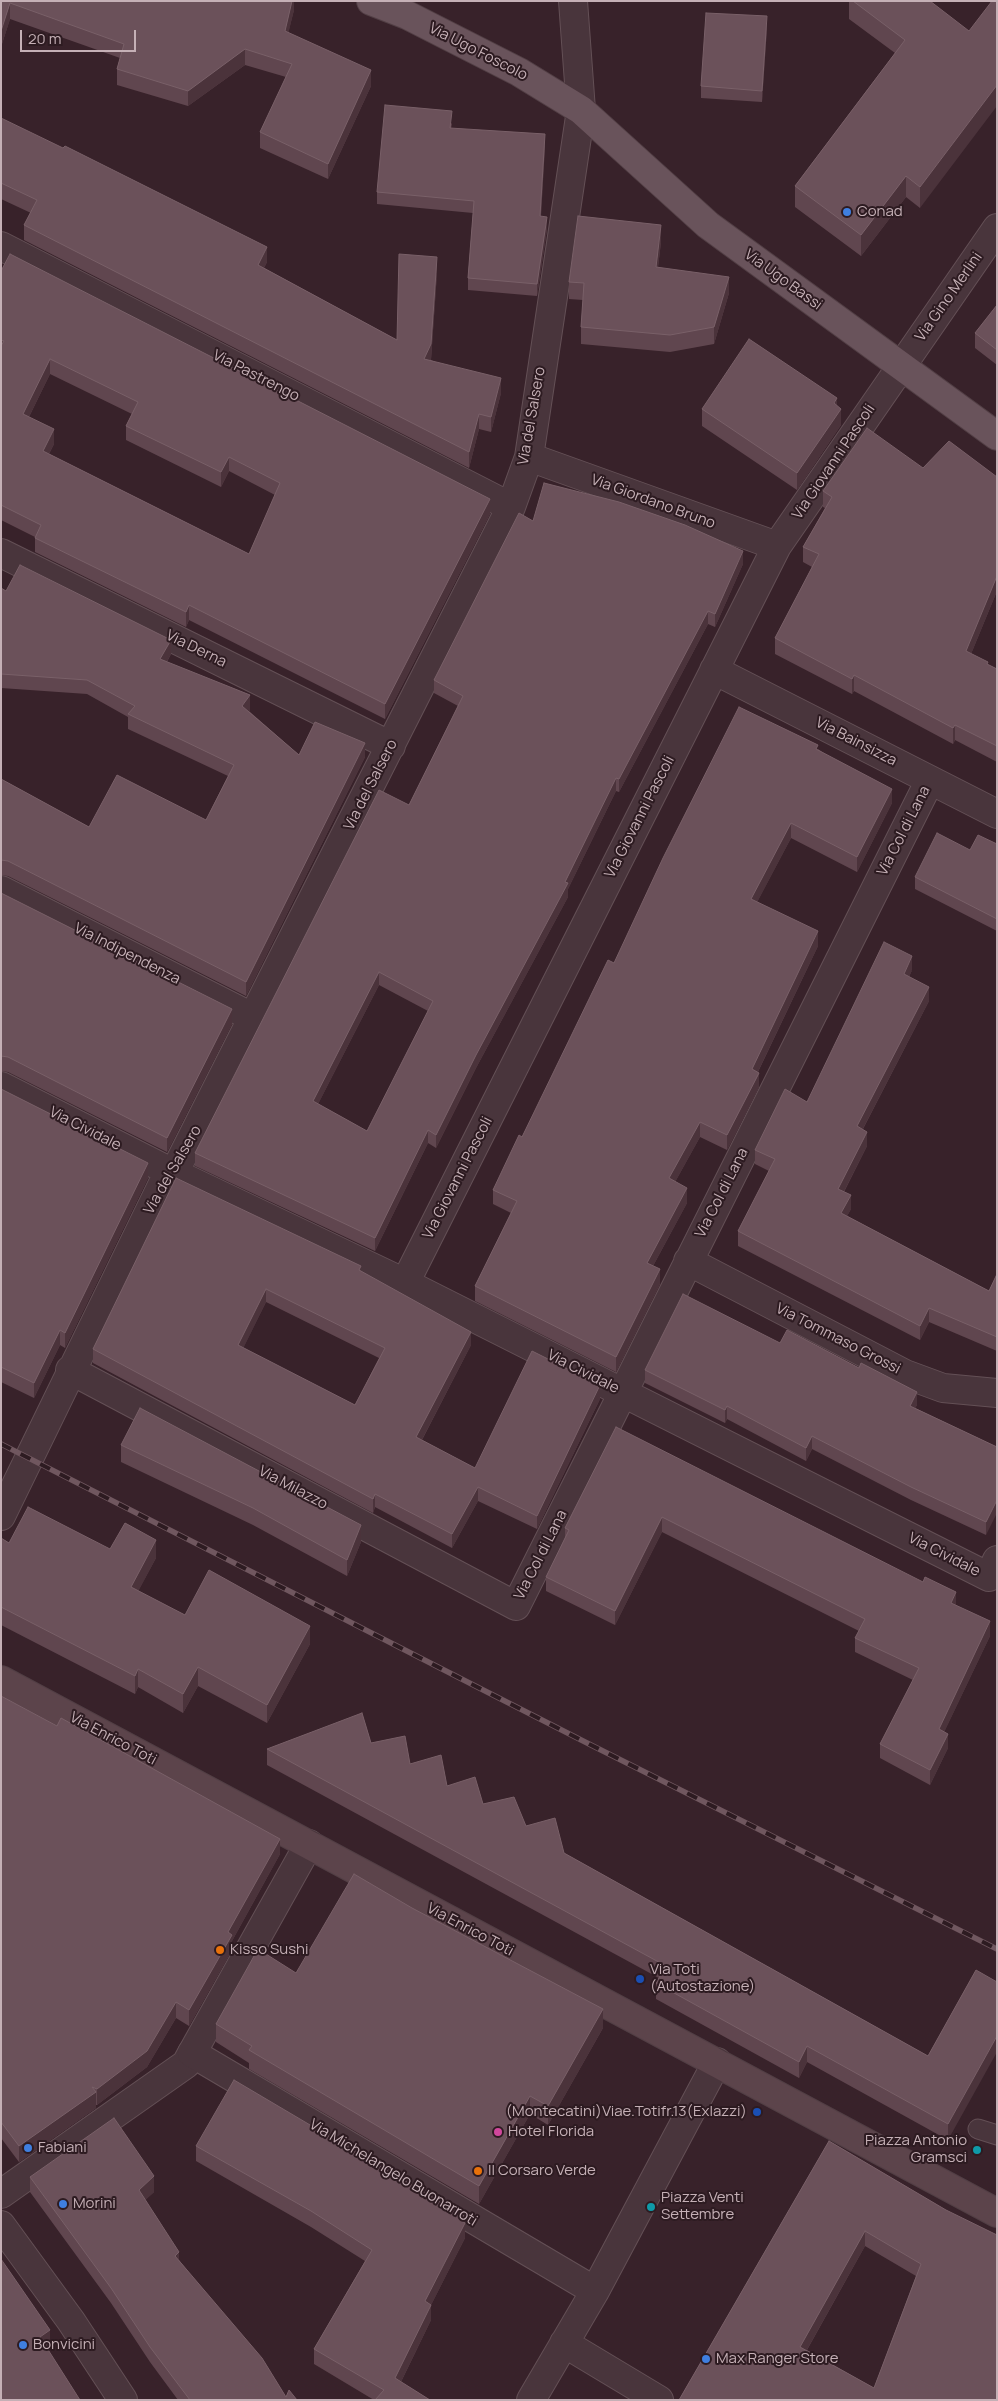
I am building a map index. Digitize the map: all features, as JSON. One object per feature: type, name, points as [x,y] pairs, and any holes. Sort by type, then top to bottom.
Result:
[{"type":"main road","name":"Via Ugo Foscolo","points":[[371,1],[407,15],[519,72],[581,110]]},
{"type":"main road","name":"Via Ugo Bassi","points":[[581,110],[708,225],[997,436]]},
{"type":"main road","name":"Via Enrico Toti","points":[[1,1680],[997,2213]]},
{"type":"street","name":"Via del Salsero","points":[[1,1516],[70,1370],[254,1018],[511,507],[529,457],[581,110],[573,1]]},
{"type":"street","name":"Via Gino Merlini","points":[[900,366],[997,228]]},
{"type":"street","name":"Via Pastrengo","points":[[1,246],[511,507]]},
{"type":"street","name":"Via Giovanni Pascoli","points":[[405,1283],[776,546],[900,366]]},
{"type":"street","name":"Via Giordano Bruno","points":[[529,457],[776,546]]},
{"type":"street","name":"Via Derna","points":[[1,553],[391,746]]},
{"type":"street","name":"Via Bainsizza","points":[[714,670],[997,814]]},
{"type":"street","name":"Via Col di Lana","points":[[516,1606],[930,780]]},
{"type":"street","name":"Via Indipendenza","points":[[1,890],[254,1018]]},
{"type":"street","name":"Via Cividale","points":[[1,1086],[172,1172],[405,1283],[623,1393],[993,1569]]},
{"type":"street","name":"Via Tommaso Grossi","points":[[688,1261],[905,1374],[943,1388],[997,1393]]},
{"type":"street","name":"Via Milazzo","points":[[70,1370],[516,1606]]},
{"type":"street","points":[[1,2194],[186,2064],[309,1844]]},
{"type":"street","name":"Via Michelangelo Buonarroti","points":[[192,2053],[595,2291]]},
{"type":"street","points":[[530,2400],[595,2291],[717,2062]]},
{"type":"street","points":[[1,2224],[71,2321],[123,2400]]},
{"type":"street","points":[[564,2343],[659,2400]]},
{"type":"lane","points":[[978,2129],[997,2134]]},
{"type":"building","points":[[1,1],[292,1],[285,31],[371,70],[328,164],[260,132],[292,64],[245,49],[188,91],[117,69],[124,44],[10,3],[1,31]]},
{"type":"building","points":[[853,1],[930,1],[969,31],[992,1],[997,1],[997,85],[920,187],[906,176],[861,235],[795,186],[905,40]]},
{"type":"building","points":[[706,13],[767,16],[762,91],[701,86]]},
{"type":"building","points":[[385,105],[452,111],[450,128],[545,134],[540,216],[547,217],[537,284],[468,278],[474,201],[377,192]]},
{"type":"building","points":[[1,118],[63,148],[65,146],[267,247],[258,265],[397,340],[399,254],[437,257],[431,344],[424,359],[501,378],[491,417],[479,414],[469,452],[24,225],[37,200],[1,183]]},
{"type":"building","points":[[578,216],[661,225],[656,267],[729,277],[714,327],[670,335],[581,327],[584,283],[569,282]]},
{"type":"building","points":[[10,254],[490,499],[385,704],[189,605],[186,612],[35,538],[41,525],[1,505],[1,346],[4,341],[1,340],[1,271]],"holes":[[[50,359],[138,402],[126,426],[221,472],[229,457],[280,483],[249,554],[43,451],[54,429],[23,414]]]},
{"type":"building","points":[[997,305],[997,350],[975,333]]},
{"type":"building","points":[[749,339],[837,398],[834,403],[841,409],[797,473],[702,409]]},
{"type":"building","points":[[867,428],[923,468],[949,441],[997,477],[997,576],[966,651],[988,662],[987,664],[997,669],[997,746],[955,725],[953,728],[854,675],[852,679],[775,638],[819,554],[803,547],[832,497],[823,491]]},
{"type":"building","points":[[544,483],[619,502],[685,525],[743,551],[715,614],[708,611],[619,779],[616,778],[565,882],[568,883],[476,1055],[436,1135],[428,1130],[375,1238],[195,1153],[379,790],[409,805],[463,696],[434,680],[519,513],[533,521]],"holes":[[[379,972],[433,1001],[367,1131],[313,1101]]]},
{"type":"building","points":[[20,565],[171,640],[160,659],[250,695],[242,706],[299,755],[315,722],[365,743],[246,982],[8,861],[1,860],[1,779],[89,827],[117,775],[206,820],[234,765],[128,714],[135,706],[87,680],[1,674],[1,588],[6,591]]},
{"type":"building","points":[[739,707],[818,745],[816,749],[892,789],[857,857],[791,823],[751,899],[818,931],[752,1069],[759,1073],[727,1135],[700,1122],[669,1178],[687,1188],[647,1263],[660,1269],[616,1357],[475,1286],[517,1201],[493,1190],[519,1135],[522,1137],[608,960],[614,963],[663,858]]},
{"type":"building","points":[[937,833],[970,850],[978,835],[997,844],[997,919],[915,877]]},
{"type":"building","points":[[1,893],[232,1009],[167,1138],[8,1057],[1,1056]]},
{"type":"building","points":[[884,942],[912,956],[904,974],[929,987],[857,1126],[867,1132],[838,1189],[851,1195],[841,1213],[989,1291],[997,1274],[997,1337],[929,1308],[920,1326],[738,1231],[775,1159],[755,1150],[785,1089],[807,1102]]},
{"type":"building","points":[[1,1089],[148,1163],[65,1333],[60,1330],[34,1383],[1,1367]]},
{"type":"building","points":[[176,1178],[361,1266],[359,1270],[471,1332],[416,1437],[475,1468],[532,1351],[600,1385],[537,1516],[478,1487],[452,1534],[375,1494],[373,1499],[93,1349]],"holes":[[[266,1289],[385,1348],[355,1405],[238,1345]]]},
{"type":"building","points":[[683,1294],[780,1343],[787,1330],[859,1368],[861,1363],[917,1392],[910,1406],[997,1447],[997,1500],[986,1522],[911,1487],[812,1436],[806,1448],[727,1406],[725,1410],[645,1370]]},
{"type":"building","points":[[140,1408],[361,1525],[347,1560],[253,1508],[121,1445]]},
{"type":"building","points":[[616,1427],[923,1582],[925,1577],[956,1592],[951,1603],[990,1621],[939,1729],[948,1734],[930,1770],[880,1744],[919,1668],[855,1638],[865,1619],[662,1517],[615,1611],[546,1577],[569,1530],[565,1528]]},
{"type":"building","points":[[28,1507],[110,1549],[125,1523],[156,1540],[131,1587],[185,1615],[209,1570],[310,1626],[267,1705],[198,1667],[183,1694],[138,1669],[135,1676],[1,1607],[1,1538],[9,1543]]},
{"type":"building","points":[[1,1696],[57,1726],[61,1718],[280,1839],[228,1932],[232,1935],[189,2010],[176,2002],[147,2051],[97,2089],[92,2087],[96,2092],[19,2146],[1,2122]]},
{"type":"building","points":[[362,1713],[371,1743],[405,1736],[410,1764],[441,1755],[447,1786],[475,1777],[483,1804],[514,1797],[526,1826],[555,1818],[564,1853],[928,2056],[976,1970],[997,1982],[997,2036],[948,2124],[807,2046],[799,2062],[656,1983],[666,1966],[267,1749]]},
{"type":"building","points":[[354,1874],[412,1908],[603,2009],[548,2106],[530,2096],[479,2186],[249,2050],[252,2046],[216,2024],[258,1949],[296,1973]]},
{"type":"building","points":[[234,2080],[464,2216],[461,2221],[465,2223],[425,2301],[431,2305],[395,2378],[430,2400],[375,2400],[384,2390],[314,2349],[372,2250],[311,2211],[196,2146]]},
{"type":"building","points":[[114,2118],[154,2176],[139,2190],[179,2252],[175,2256],[262,2358],[286,2397],[289,2390],[297,2400],[190,2400],[150,2347],[111,2288],[30,2177]]},
{"type":"building","points":[[829,2141],[946,2210],[997,2235],[997,2400],[679,2400]],"holes":[[[865,2231],[921,2264],[874,2388],[800,2347]]]},
{"type":"building","points":[[1,2259],[50,2330],[40,2337],[80,2400],[1,2400]]},
{"type":"railway","points":[[1,1444],[591,1745],[997,1949]]},
{"type":"place","name":"Conad","points":[[847,212]]},
{"type":"place","name":"Kisso Sushi","points":[[220,1950]]},
{"type":"place","name":"Via Toti (Autostazione)","points":[[640,1979]]},
{"type":"place","name":"(Montecatini)Viae.Totifr.13(Exlazzi)","points":[[757,2112]]},
{"type":"place","name":"Hotel Florida","points":[[498,2132]]},
{"type":"place","name":"Fabiani","points":[[28,2148]]},
{"type":"place","name":"Piazza Antonio Gramsci","points":[[977,2150]]},
{"type":"place","name":"Il Corsaro Verde","points":[[478,2171]]},
{"type":"place","name":"Morini","points":[[63,2204]]},
{"type":"place","name":"Piazza Venti Settembre","points":[[651,2207]]},
{"type":"place","name":"Bonvicini","points":[[23,2345]]},
{"type":"place","name":"Max Ranger Store","points":[[706,2359]]}]
